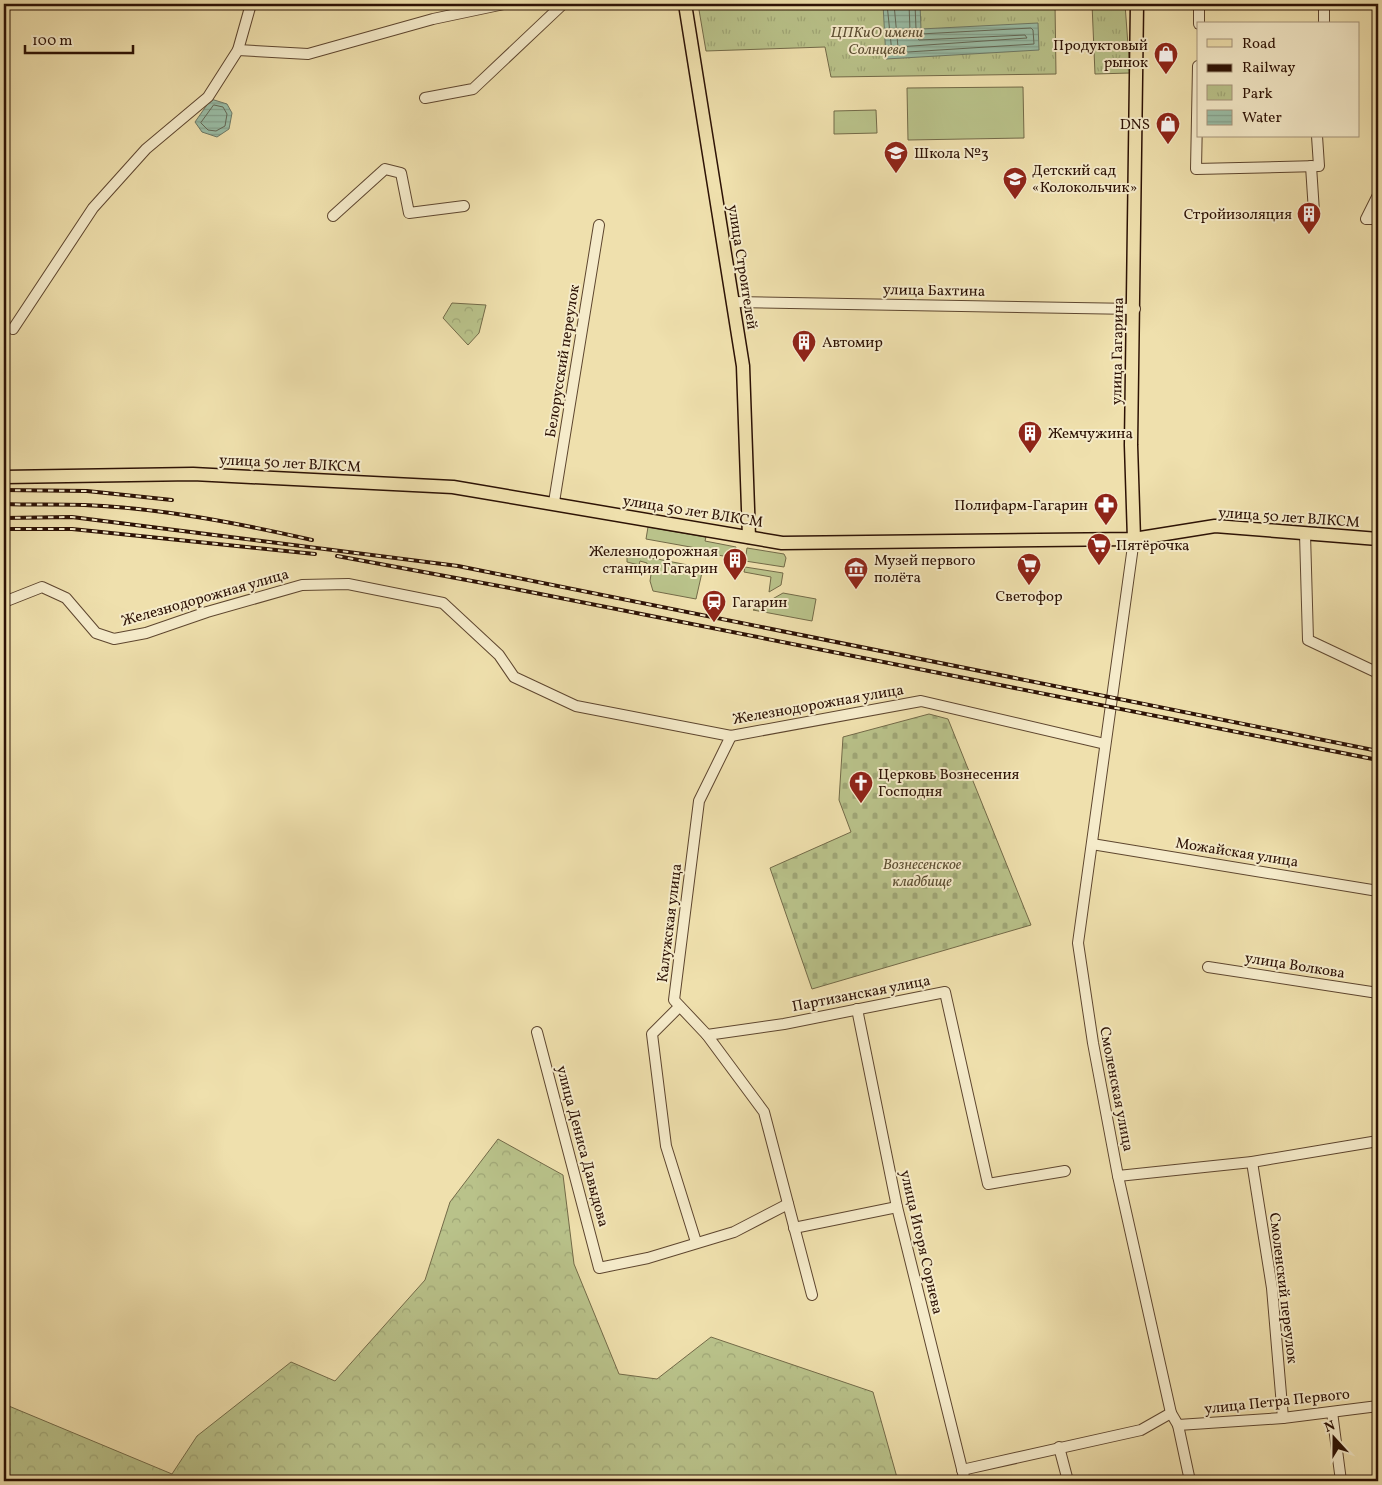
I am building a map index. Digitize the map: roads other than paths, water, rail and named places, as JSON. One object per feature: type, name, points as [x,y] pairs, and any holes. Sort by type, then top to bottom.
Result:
[{"type":"main road","name":"улица Строителей","points":[[686,4],[743,366],[749,537]]},
{"type":"main road","name":"улица Гагарина","points":[[1134,539],[1131,445],[1135,309],[1137,4]]},
{"type":"main road","name":"улица 50 лет ВЛКСМ","points":[[4,476],[193,474],[453,487],[554,502],[660,524],[782,543],[1134,539],[1214,526],[1378,539]]},
{"type":"street","points":[[4,5],[10,4]]},
{"type":"street","points":[[13,329],[93,208],[146,150],[208,97],[238,50],[251,4]]},
{"type":"street","points":[[238,50],[308,54],[433,19],[504,4]]},
{"type":"street","points":[[425,98],[473,89],[562,4]]},
{"type":"street","points":[[1199,4],[1199,22]]},
{"type":"street","points":[[1324,4],[1324,22]]},
{"type":"street","points":[[1197,118],[1196,169],[1319,166],[1317,138]]},
{"type":"street","points":[[1311,166],[1314,212]]},
{"type":"street","points":[[333,216],[385,169],[401,173],[409,213],[464,206]]},
{"type":"street","points":[[1378,195],[1366,219],[1378,219]]},
{"type":"street","name":"Белорусский переулок","points":[[554,502],[598,225]]},
{"type":"street","name":"улица Бахтина","points":[[732,302],[1135,309]]},
{"type":"street","points":[[1305,534],[1308,640],[1378,673]]},
{"type":"street","name":"улица Гагарина","points":[[1112,696],[1134,539]]},
{"type":"street","name":"Железнодорожная улица","points":[[4,602],[42,588],[66,598],[96,633],[114,639],[146,633],[207,612],[302,584],[348,584],[443,602],[499,655],[514,677],[576,706],[731,736],[920,700],[1105,744]]},
{"type":"street","name":"Смоленская улица","points":[[1112,696],[1078,943],[1093,1043],[1118,1176],[1171,1413],[1178,1425],[1190,1481]]},
{"type":"street","name":"Калужская улица","points":[[679,1007],[674,1000],[698,801],[731,736]]},
{"type":"street","name":"Можайская улица","points":[[1092,844],[1378,891]]},
{"type":"street","name":"улица Волкова","points":[[1208,967],[1378,993]]},
{"type":"street","name":"Партизанская улица","points":[[707,1035],[784,1024],[945,992],[988,1184],[1065,1171]]},
{"type":"street","points":[[788,1204],[734,1232],[696,1242],[666,1146],[652,1034],[679,1007],[707,1035],[764,1112],[812,1295]]},
{"type":"street","name":"улица Игоря Сорнева","points":[[857,1009],[897,1207],[965,1481]]},
{"type":"street","name":"улица Дениса Давыдова","points":[[537,1032],[599,1268],[648,1258],[696,1242]]},
{"type":"street","points":[[1118,1176],[1252,1162],[1378,1141]]},
{"type":"street","name":"Смоленский переулок","points":[[1252,1162],[1272,1288],[1283,1418]]},
{"type":"street","points":[[794,1228],[897,1207]]},
{"type":"street","name":"улица Петра Первого","points":[[1178,1425],[1283,1418],[1378,1406]]},
{"type":"street","points":[[1332,1412],[1341,1481]]},
{"type":"street","points":[[962,1470],[1141,1430],[1171,1413]]},
{"type":"street","points":[[1059,1447],[1068,1481]]},
{"type":"water","points":[[883,4],[920,4],[921,29],[1038,23],[1039,50],[886,59]]},
{"type":"water","points":[[211,99],[227,104],[232,113],[229,129],[217,137],[202,132],[195,122]]},
{"type":"railway","points":[[4,490],[87,491],[172,500]]},
{"type":"railway","points":[[4,504],[84,505],[142,509],[227,522],[312,540]]},
{"type":"railway","points":[[4,518],[72,517],[458,566],[1378,751]]},
{"type":"railway","points":[[4,529],[72,529],[315,554]]},
{"type":"railway","points":[[337,556],[510,588],[1378,760]]},
{"type":"place","name":"Продуктовый рынок","points":[[1166,75]]},
{"type":"place","name":"DNS","points":[[1168,145]]},
{"type":"place","name":"Школа №3","points":[[896,174]]},
{"type":"place","name":"Детский сад «Колокольчик»","points":[[1015,200]]},
{"type":"place","name":"Стройизоляция","points":[[1309,235]]},
{"type":"place","name":"Автомир","points":[[804,363]]},
{"type":"place","name":"Жемчужина","points":[[1030,454]]},
{"type":"place","name":"Полифарм-Гагарин","points":[[1106,526]]},
{"type":"place","name":"Пятёрочка","points":[[1099,566]]},
{"type":"place","name":"Железнодорожная станция Гагарин","points":[[735,581]]},
{"type":"place","name":"Светофор","points":[[1029,586]]},
{"type":"place","name":"Музей первого полёта","points":[[856,590]]},
{"type":"place","name":"Гагарин","points":[[714,623]]},
{"type":"place","name":"Церковь Вознесения Господня","points":[[861,804]]},
{"type":"park label","name":"ЦПКиО имени Солнцева","points":[[877,40]]},
{"type":"park label","name":"Вознесенское кладбище","points":[[922,872]]}]
